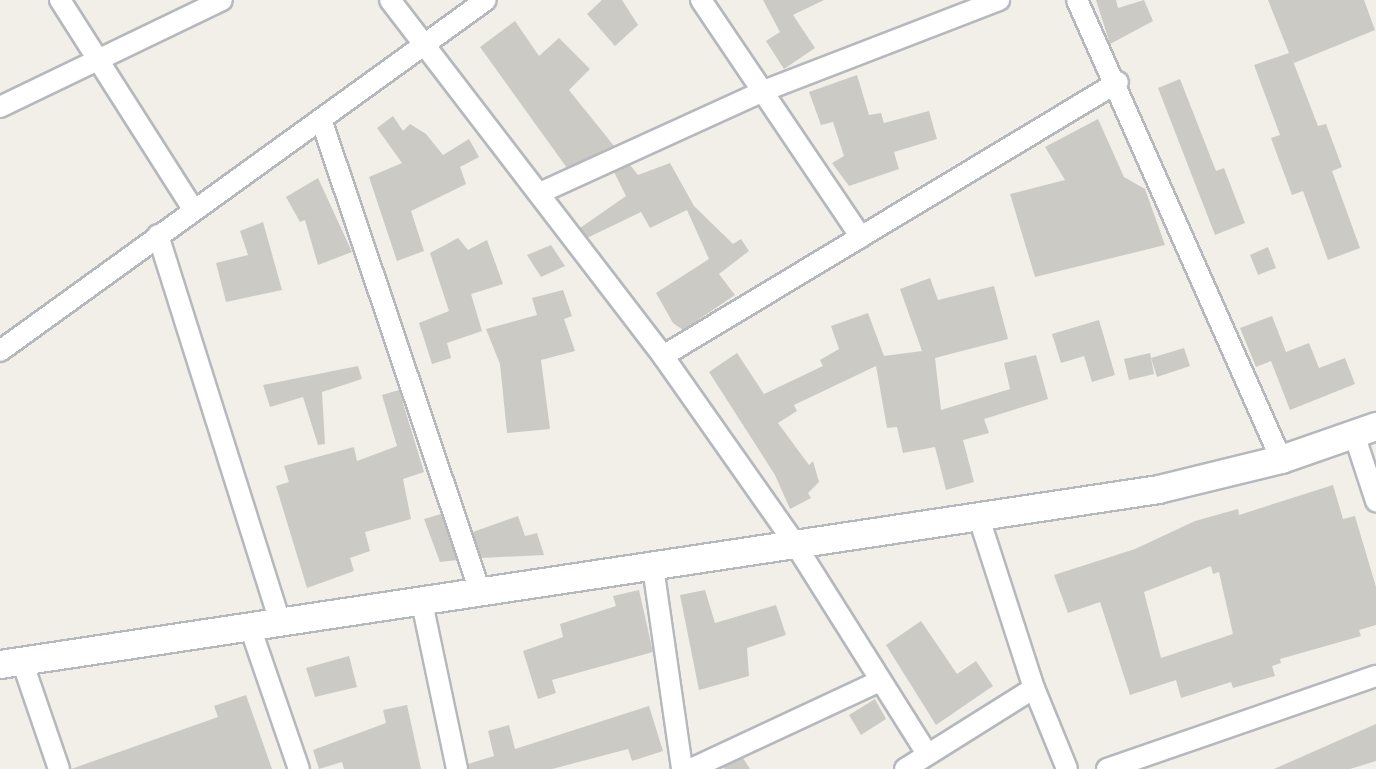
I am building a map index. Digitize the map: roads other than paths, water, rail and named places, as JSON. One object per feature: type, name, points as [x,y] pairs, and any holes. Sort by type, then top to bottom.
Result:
[{"type":"street","points":[[60,0],[194,210]]},
{"type":"street","points":[[0,107],[222,0]]},
{"type":"street","points":[[390,0],[542,192],[663,356],[795,544],[927,754]]},
{"type":"street","points":[[0,351],[158,235],[322,122],[425,42],[486,0]]},
{"type":"street","points":[[701,0],[766,90],[861,237]]},
{"type":"street","points":[[542,192],[766,90],[999,0]]},
{"type":"street","points":[[1077,0],[1118,82],[1281,459]]},
{"type":"street","points":[[663,356],[1118,82]]},
{"type":"street","points":[[322,122],[480,591]]},
{"type":"street","points":[[158,235],[280,622]]},
{"type":"street","points":[[59,769],[11,663],[250,627],[421,598],[653,567],[1158,489],[1281,459],[1365,430],[1376,501]]},
{"type":"street","points":[[978,515],[1034,688],[1067,769]]},
{"type":"street","points":[[653,567],[682,769]]},
{"type":"street","points":[[421,598],[457,769]]},
{"type":"street","points":[[250,627],[299,769]]},
{"type":"street","points":[[1107,769],[1376,676]]},
{"type":"street","points":[[691,769],[880,681]]},
{"type":"street","points":[[905,769],[1034,688]]}]
